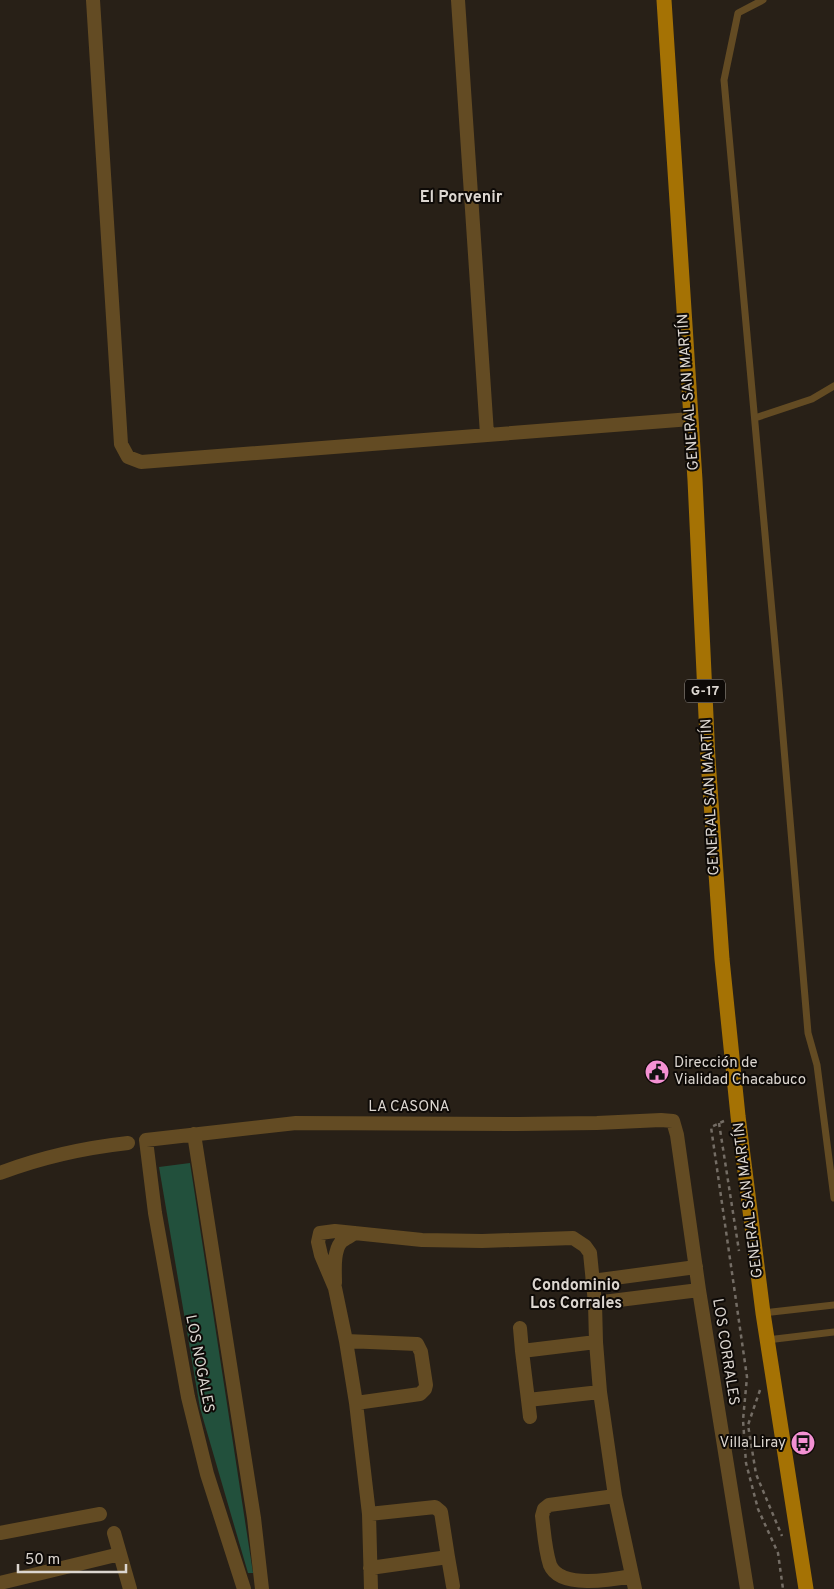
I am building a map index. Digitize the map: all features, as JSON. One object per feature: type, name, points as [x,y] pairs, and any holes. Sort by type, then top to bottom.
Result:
[{"type":"main road","name":"GENERAL SAN MARTÍN","points":[[664,0],[696,480],[711,821],[723,969],[738,1116],[762,1313],[806,1589]]},
{"type":"street","points":[[94,0],[121,444],[125,454],[132,460],[141,462],[691,419]]},
{"type":"street","points":[[458,0],[487,434]]},
{"type":"street","name":"LA CASONA","points":[[146,1140],[296,1123],[518,1124],[673,1121]]},
{"type":"street","name":"LOS CORRALES","points":[[673,1121],[677,1135],[699,1290],[747,1589]]},
{"type":"street","name":"LOS NOGALES","points":[[194,1134],[254,1518],[262,1589]]},
{"type":"street","name":"LOS NOGALES","points":[[146,1140],[155,1213],[190,1406],[207,1474],[244,1589]]},
{"type":"street","points":[[0,1173],[62,1153],[128,1143]]},
{"type":"street","points":[[371,1589],[369,1514],[356,1403],[335,1288],[321,1255],[318,1242],[320,1232],[335,1231],[422,1240],[482,1241],[573,1238],[585,1246],[590,1253],[600,1392],[615,1496],[633,1582],[578,1583],[564,1579],[555,1573],[551,1566],[542,1516],[544,1509],[549,1505],[615,1496]]},
{"type":"street","points":[[335,1288],[337,1251],[341,1242],[355,1233]]},
{"type":"street","points":[[592,1281],[696,1267]]},
{"type":"street","points":[[595,1303],[699,1290]]},
{"type":"street","points":[[520,1328],[530,1417]]},
{"type":"street","points":[[346,1341],[417,1344],[421,1352],[426,1385],[420,1394],[356,1403]]},
{"type":"street","points":[[522,1351],[596,1342]]},
{"type":"street","points":[[528,1400],[600,1392]]},
{"type":"street","points":[[369,1514],[435,1507],[439,1509],[453,1586]]},
{"type":"street","points":[[0,1533],[100,1514]]},
{"type":"street","points":[[114,1533],[130,1589]]},
{"type":"street","points":[[0,1583],[120,1554]]},
{"type":"street","points":[[370,1568],[448,1556]]},
{"type":"lane","points":[[763,0],[738,13],[724,80],[808,1033],[817,1065],[834,1198]]},
{"type":"lane","points":[[755,418],[803,402],[834,386]]},
{"type":"lane","points":[[762,1313],[834,1305]]},
{"type":"lane","points":[[767,1340],[834,1332]]},
{"type":"path","points":[[738,1116],[710,1127],[747,1377],[743,1420],[746,1463],[758,1510],[778,1553],[783,1589]]},
{"type":"path","points":[[719,1123],[739,1251]]},
{"type":"path","points":[[760,1388],[748,1425],[756,1474],[784,1541]]},
{"type":"green space","points":[[190,1163],[253,1573],[248,1573],[200,1408],[159,1167]]},
{"type":"place","name":"Dirección de Vialidad Chacabuco","points":[[657,1072]]},
{"type":"place","name":"Villa Liray","points":[[803,1443]]},
{"type":"district","name":"El Porvenir","points":[[461,198]]},
{"type":"district","name":"Condominio Los Corrales","points":[[576,1295]]}]
